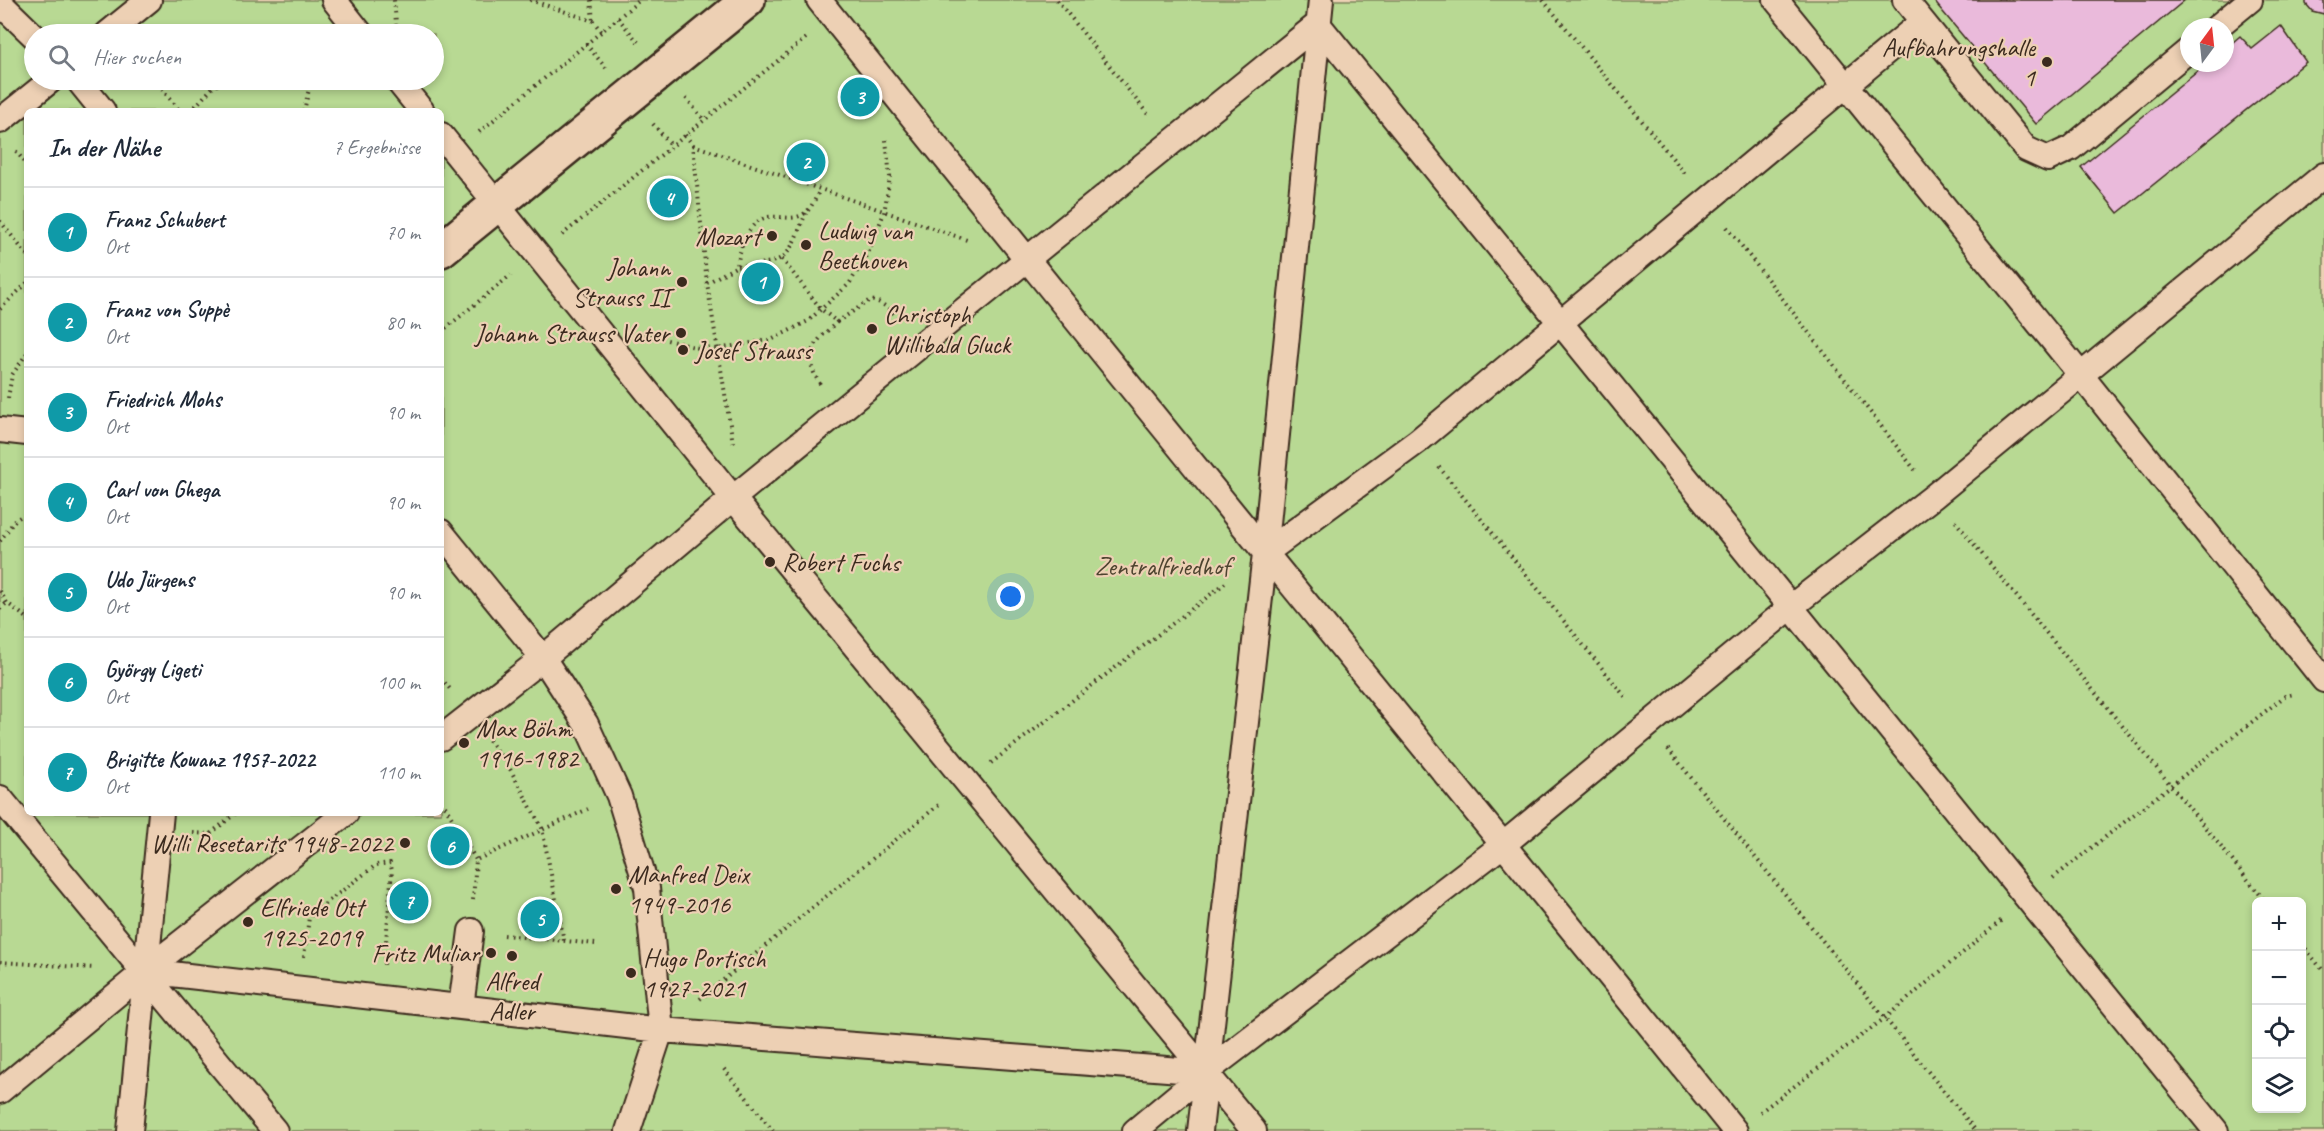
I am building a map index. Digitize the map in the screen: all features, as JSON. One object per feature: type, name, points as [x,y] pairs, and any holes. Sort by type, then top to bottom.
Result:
[{"type":"street","points":[[444,248],[748,0]]},
{"type":"lane","points":[[119,24],[149,0]]},
{"type":"lane","points":[[334,0],[353,24]]},
{"type":"lane","points":[[1200,1131],[1264,553],[1321,0]]},
{"type":"lane","points":[[1776,0],[2080,374],[2324,680]]},
{"type":"lane","points":[[1905,0],[2026,149],[2048,159],[2071,148],[2180,57]]},
{"type":"lane","points":[[2228,18],[2250,0]]},
{"type":"lane","points":[[0,3],[24,26]]},
{"type":"lane","points":[[826,8],[1025,260],[1504,844],[1735,1131]]},
{"type":"lane","points":[[1264,553],[1418,441],[1922,22]]},
{"type":"lane","points":[[444,736],[543,658],[733,498],[1318,24]]},
{"type":"lane","points":[[1318,24],[2216,1131]]},
{"type":"lane","points":[[0,121],[39,90]]},
{"type":"lane","points":[[86,90],[101,108]]},
{"type":"lane","points":[[405,90],[420,108]]},
{"type":"lane","points":[[447,144],[733,498],[1254,1131]]},
{"type":"lane","points":[[1135,1131],[1206,1072],[1504,844],[1792,606],[1934,496],[2324,175]]},
{"type":"lane","points":[[2,430],[24,432]]},
{"type":"lane","points":[[444,536],[543,658],[586,724],[619,796],[647,888],[661,1030],[628,1131]]},
{"type":"lane","points":[[0,798],[275,1131]]},
{"type":"lane","points":[[0,1091],[145,971],[342,816]]},
{"type":"lane","points":[[130,1131],[160,822]]},
{"type":"lane","points":[[461,1007],[471,931]]},
{"type":"lane","points":[[145,971],[661,1030],[1206,1072]]},
{"type":"path","points":[[394,0],[396,24]]},
{"type":"path","points":[[530,0],[593,21],[602,32]]},
{"type":"path","points":[[591,0],[593,21]]},
{"type":"path","points":[[447,144],[602,32],[640,0]]},
{"type":"path","points":[[1057,0],[1171,143]]},
{"type":"path","points":[[1544,0],[1707,202],[1934,496],[2262,897]]},
{"type":"path","points":[[444,330],[685,135],[826,8]]},
{"type":"path","points":[[162,90],[177,108]]},
{"type":"path","points":[[194,108],[210,90]]},
{"type":"path","points":[[305,108],[309,90]]},
{"type":"path","points":[[642,333],[698,348],[717,349],[773,339],[808,321],[849,284],[867,256],[884,213],[890,177],[886,134]]},
{"type":"path","points":[[685,135],[693,145],[971,242]]},
{"type":"path","points":[[693,145],[707,283],[735,456],[733,498]]},
{"type":"path","points":[[707,283],[737,266],[768,264],[782,260],[792,247],[806,213],[820,190]]},
{"type":"path","points":[[737,266],[740,252],[753,226],[767,217],[791,219],[806,213]]},
{"type":"path","points":[[0,221],[24,251]]},
{"type":"path","points":[[782,260],[821,309],[837,322]]},
{"type":"path","points":[[0,309],[24,287]]},
{"type":"path","points":[[844,408],[819,383],[809,364],[810,352],[821,337],[837,322],[870,300],[878,301],[889,308],[922,344]]},
{"type":"path","points":[[2,430],[12,375],[24,357]]},
{"type":"path","points":[[1418,441],[1976,1131]]},
{"type":"path","points":[[0,541],[15,520],[24,515]]},
{"type":"path","points":[[0,591],[7,603],[24,616]]},
{"type":"path","points":[[0,609],[7,603]]},
{"type":"path","points":[[471,715],[509,767],[542,828],[564,941]]},
{"type":"path","points":[[476,860],[542,828],[619,796]]},
{"type":"path","points":[[445,806],[476,860],[471,931],[596,944]]},
{"type":"path","points":[[160,822],[210,834],[232,816]]},
{"type":"path","points":[[300,989],[309,917],[376,865],[390,863],[392,870],[381,998]]},
{"type":"path","points":[[2306,950],[2324,972]]},
{"type":"path","points":[[0,962],[145,971]]},
{"type":"path","points":[[696,1033],[773,1131]]},
{"type":"green space","name":"Zentralfriedhof","points":[[0,0],[2324,0],[2324,1131],[0,1131]]},
{"type":"building","name":"Aufbahrungshalle 1","points":[[1933,0],[2185,0],[2036,124]]},
{"type":"building","points":[[2306,0],[2324,0],[2324,14],[2312,11],[2306,4]]},
{"type":"building","points":[[2281,26],[2306,62],[2118,213],[2081,167],[2197,72],[2234,72],[2234,41],[2240,36],[2252,49]]},
{"type":"place","name":"Aufbahrungshalle 1","points":[[2047,62]]},
{"type":"place","name":"Friedrich Mohs","points":[[860,97]]},
{"type":"place","name":"Franz von Suppè","points":[[806,162]]},
{"type":"place","name":"Carl von Ghega","points":[[669,198]]},
{"type":"place","name":"Mozart","points":[[772,236]]},
{"type":"place","name":"Ludwig van Beethoven","points":[[806,245]]},
{"type":"place","name":"Johann Strauss II","points":[[682,282]]},
{"type":"place","name":"Franz Schubert","points":[[761,282]]},
{"type":"place","name":"Christoph Willibald Gluck","points":[[872,329]]},
{"type":"place","name":"Johann Strauss Vater","points":[[681,333]]},
{"type":"place","name":"Josef Strauss","points":[[683,350]]},
{"type":"place","name":"Robert Fuchs","points":[[770,562]]},
{"type":"place","name":"Max Böhm 1916-1982","points":[[464,743]]},
{"type":"place","name":"Willi Resetarits 1948-2022","points":[[405,843]]},
{"type":"place","name":"György Ligeti","points":[[450,846]]},
{"type":"place","name":"Manfred Deix 1949-2016","points":[[616,889]]},
{"type":"place","name":"Brigitte Kowanz 1957-2022","points":[[409,901]]},
{"type":"place","name":"Udo Jürgens","points":[[540,919]]},
{"type":"place","name":"Elfriede Ott 1925-2019","points":[[248,922]]},
{"type":"place","name":"Fritz Muliar","points":[[491,953]]},
{"type":"place","name":"Alfred Adler","points":[[512,956]]},
{"type":"place","name":"Hugo Portisch 1927-2021","points":[[631,973]]}]
